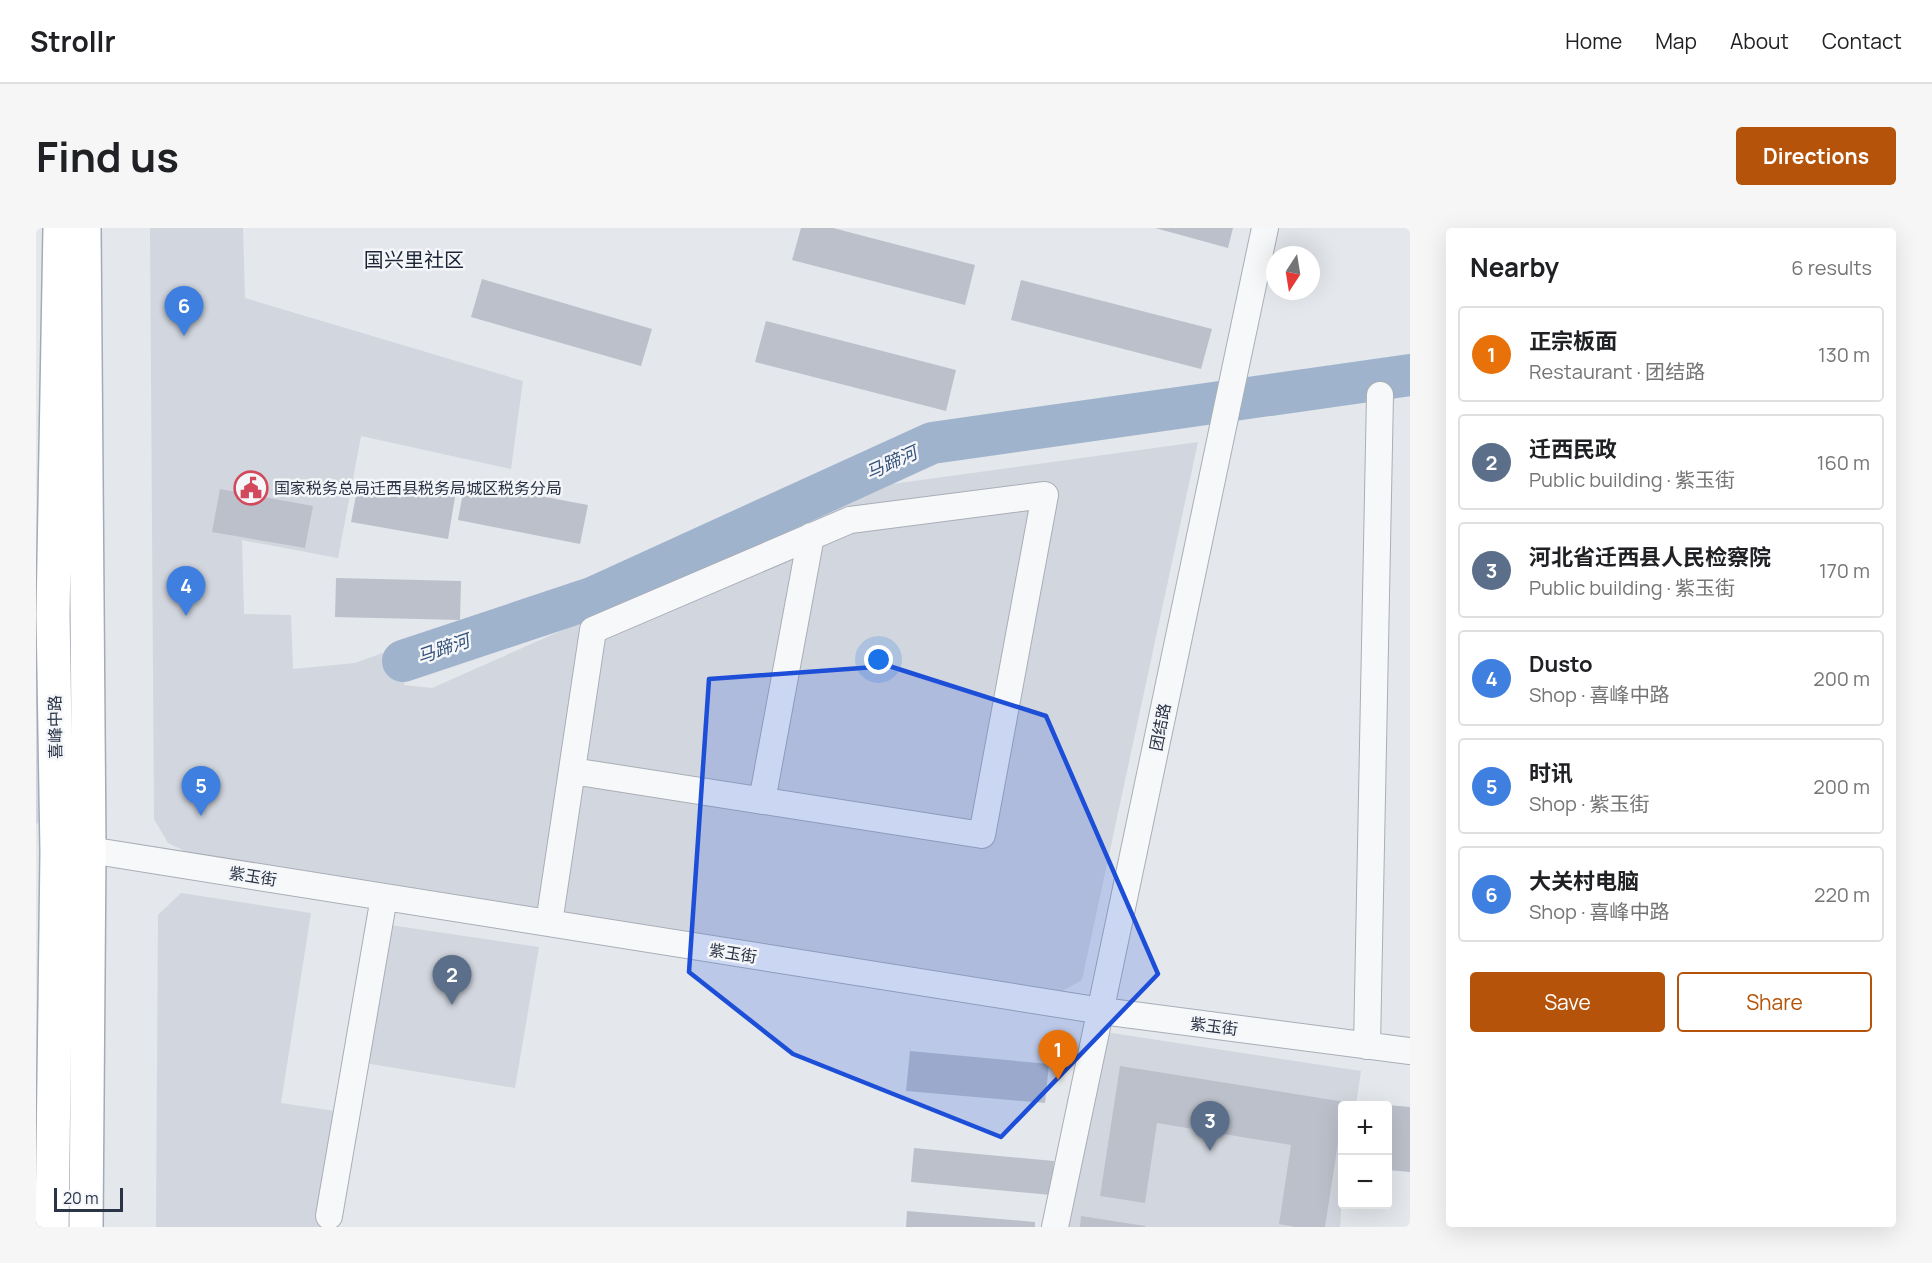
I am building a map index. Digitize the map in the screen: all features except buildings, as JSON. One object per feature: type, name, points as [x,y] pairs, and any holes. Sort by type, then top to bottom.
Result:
[{"type":"main road","name":"喜峰中路","points":[[60,228],[45,612],[73,851],[86,1227]]},
{"type":"main road","name":"喜峰中路","points":[[52,1227],[46,908],[73,851],[88,621],[84,228]]},
{"type":"street","name":"团结路","points":[[1055,1227],[1265,228]]},
{"type":"street","points":[[1367,1046],[1380,395]]},
{"type":"street","points":[[549,923],[593,630],[850,520],[1045,495],[982,835],[572,771]]},
{"type":"street","points":[[762,801],[811,536]]},
{"type":"street","points":[[45,612],[88,621]]},
{"type":"street","name":"紫玉街","points":[[73,851],[384,897],[1102,1011],[1410,1051]]},
{"type":"street","points":[[329,1216],[384,897]]},
{"type":"highlighted area","points":[[889,666],[1046,716],[1158,974],[1001,1137],[793,1054],[689,972],[709,679]]},
{"type":"shaded area","points":[[150,228],[243,228],[245,298],[523,381],[511,469],[361,436],[338,558],[242,540],[244,614],[291,615],[293,669],[355,663],[410,643],[404,685],[432,688],[892,484],[1198,442],[1082,980],[1062,991],[189,853],[168,843],[154,819]]},
{"type":"shaded area","points":[[36,627],[42,820],[36,824]]},
{"type":"shaded area","points":[[181,893],[311,913],[281,1103],[342,1112],[324,1227],[156,1227],[158,915]]},
{"type":"shaded area","points":[[390,925],[539,947],[515,1088],[365,1063]]},
{"type":"shaded area","points":[[1105,1032],[1361,1071],[1357,1101],[1338,1101],[1340,1227],[1061,1227]]},
{"type":"waterway","name":"马蹄河","points":[[403,661],[592,598],[932,443],[1410,375]]},
{"type":"place","name":"大关村电脑","points":[[184,336]]},
{"type":"place","name":"国家税务总局迁西县税务局城区税务分局","points":[[251,488]]},
{"type":"place","name":"Dusto","points":[[186,616]]},
{"type":"place","name":"时讯","points":[[201,816]]},
{"type":"place","name":"迁西民政","points":[[452,1005]]},
{"type":"place","name":"正宗板面","points":[[1058,1080]]},
{"type":"place","name":"河北省迁西县人民检察院","points":[[1210,1151]]},
{"type":"district","name":"国兴里社区","points":[[414,259]]}]
